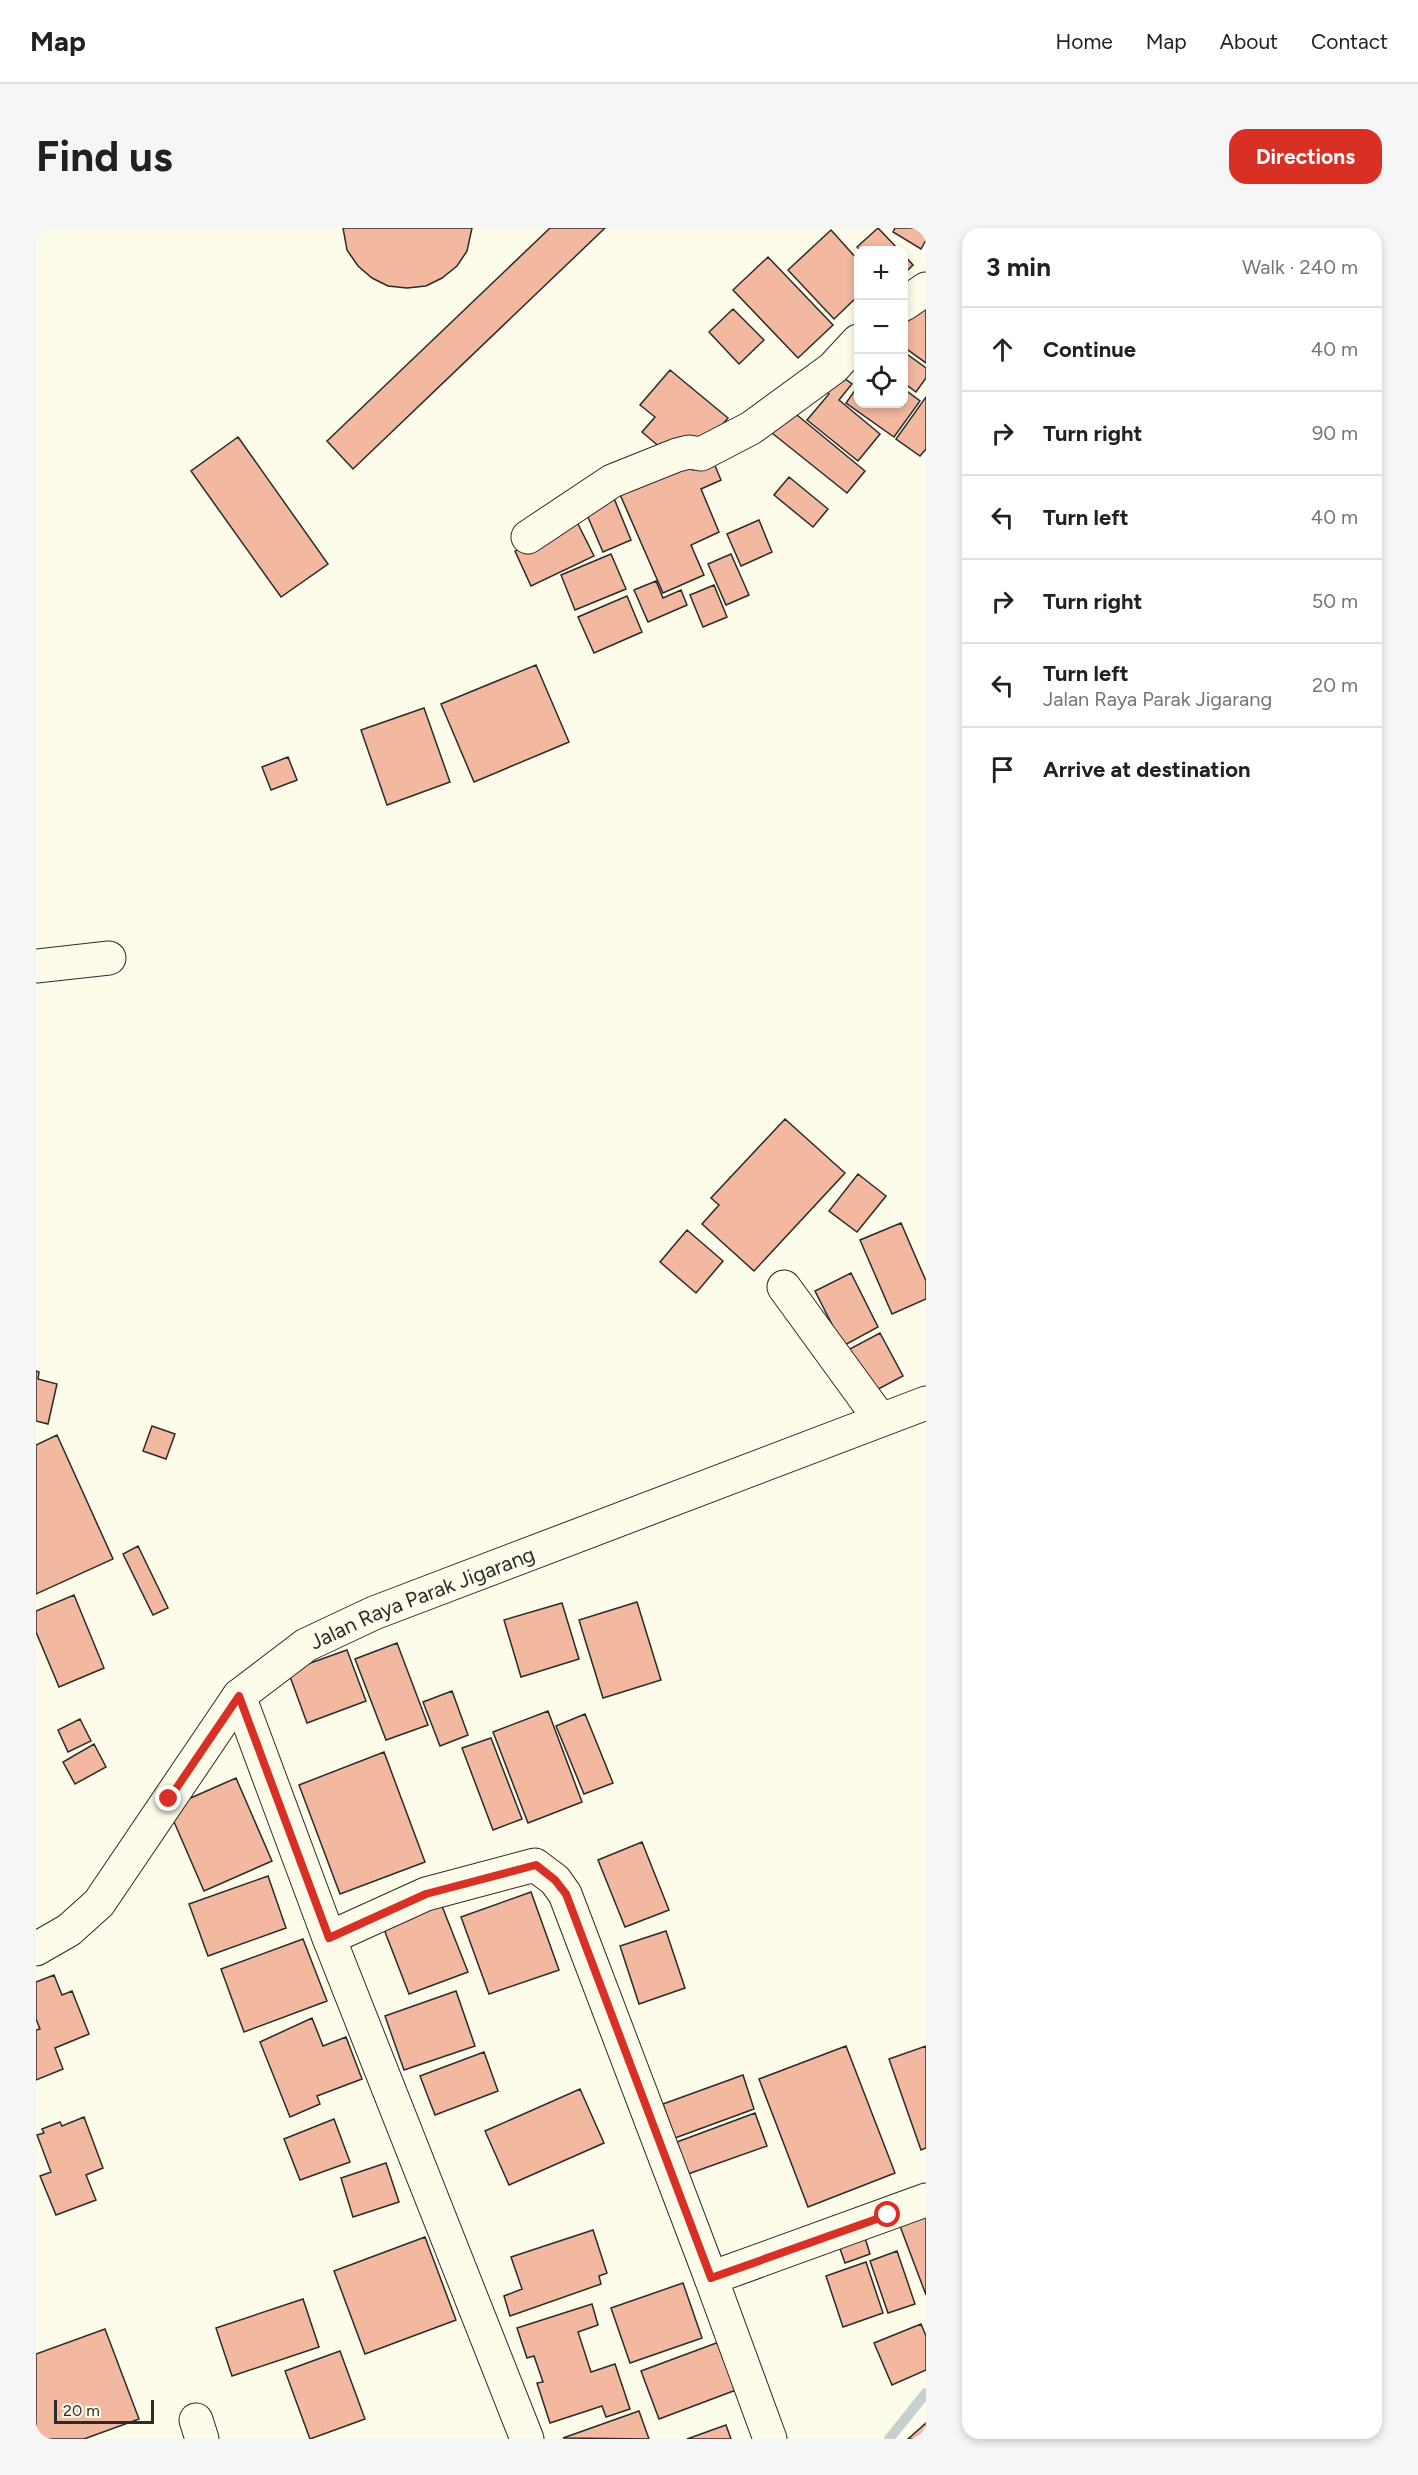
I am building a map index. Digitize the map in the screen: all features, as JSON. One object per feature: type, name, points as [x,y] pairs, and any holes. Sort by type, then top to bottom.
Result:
[{"type":"street","points":[[908,301],[926,289]]},
{"type":"street","points":[[528,537],[612,481],[677,455],[689,452],[701,454],[751,428],[833,368],[854,345]]},
{"type":"street","points":[[36,966],[109,958]]},
{"type":"street","points":[[784,1287],[880,1419]]},
{"type":"street","name":"Jalan Raya Parak Jigarang","points":[[36,1949],[69,1930],[99,1903],[239,1696],[306,1645],[374,1613],[926,1403]]},
{"type":"street","points":[[239,1696],[329,1938],[527,2439]]},
{"type":"street","points":[[329,1938],[426,1894],[536,1865],[555,1880],[566,1894],[770,2439]]},
{"type":"street","points":[[711,2278],[926,2200]]},
{"type":"building","points":[[343,228],[472,228],[467,251],[457,266],[442,278],[426,286],[407,288],[388,286],[372,278],[358,266],[347,250]]},
{"type":"building","points":[[550,228],[605,228],[353,469],[327,441]]},
{"type":"building","points":[[878,228],[895,246],[858,246]]},
{"type":"building","points":[[895,228],[926,228],[926,240],[921,249],[893,232]]},
{"type":"building","points":[[831,230],[854,256],[854,300],[834,319],[788,270]]},
{"type":"building","points":[[768,257],[833,325],[798,358],[733,290]]},
{"type":"building","points":[[908,259],[913,265],[908,270]]},
{"type":"building","points":[[925,298],[926,363],[908,350],[908,321]]},
{"type":"building","points":[[733,309],[764,340],[739,364],[709,332]]},
{"type":"building","points":[[908,355],[926,368],[926,378],[916,392],[908,386]]},
{"type":"building","points":[[670,370],[728,418],[698,453],[668,454],[642,432],[655,417],[640,405]]},
{"type":"building","points":[[837,373],[852,384],[839,400],[880,434],[858,461],[807,420],[829,394],[823,390]]},
{"type":"building","points":[[854,392],[854,408],[908,408],[908,392],[920,401],[894,437],[846,403]]},
{"type":"building","points":[[926,397],[926,449],[920,456],[896,439]]},
{"type":"building","points":[[791,410],[865,471],[847,493],[772,433]]},
{"type":"building","points":[[238,437],[328,564],[281,597],[191,471]]},
{"type":"building","points":[[685,453],[693,470],[713,461],[721,480],[701,489],[719,532],[691,545],[704,575],[663,593],[615,483]]},
{"type":"building","points":[[789,477],[828,509],[813,527],[774,495]]},
{"type":"building","points":[[613,496],[631,540],[603,552],[584,508]]},
{"type":"building","points":[[759,520],[772,552],[741,566],[727,534]]},
{"type":"building","points":[[577,522],[594,556],[531,586],[515,551]]},
{"type":"building","points":[[611,554],[626,589],[575,610],[561,575]]},
{"type":"building","points":[[731,554],[749,595],[726,605],[708,564]]},
{"type":"building","points":[[656,581],[663,598],[681,590],[687,605],[648,622],[634,590]]},
{"type":"building","points":[[714,585],[727,617],[703,627],[690,595]]},
{"type":"building","points":[[627,596],[642,632],[594,653],[578,617]]},
{"type":"building","points":[[536,665],[569,742],[474,782],[441,704]]},
{"type":"building","points":[[424,708],[450,782],[387,805],[361,730]]},
{"type":"building","points":[[288,757],[297,780],[271,790],[262,767]]},
{"type":"building","points":[[785,1119],[845,1173],[754,1271],[702,1224],[719,1205],[711,1198]]},
{"type":"building","points":[[858,1174],[886,1196],[857,1232],[829,1211]]},
{"type":"building","points":[[901,1223],[926,1281],[926,1299],[892,1314],[860,1240]]},
{"type":"building","points":[[687,1230],[723,1261],[696,1293],[660,1262]]},
{"type":"building","points":[[851,1273],[878,1327],[843,1346],[815,1291]]},
{"type":"building","points":[[880,1333],[903,1376],[869,1394],[846,1351]]},
{"type":"building","points":[[36,1371],[39,1372],[38,1379],[57,1384],[48,1424],[36,1421]]},
{"type":"building","points":[[152,1426],[175,1434],[166,1459],[143,1451]]},
{"type":"building","points":[[57,1435],[113,1559],[36,1594],[36,1445]]},
{"type":"building","points":[[138,1546],[168,1608],[153,1615],[123,1554]]},
{"type":"building","points":[[74,1595],[104,1668],[59,1687],[36,1632],[36,1611]]},
{"type":"building","points":[[637,1602],[661,1680],[603,1698],[579,1620]]},
{"type":"building","points":[[562,1603],[579,1659],[521,1677],[504,1620]]},
{"type":"building","points":[[397,1643],[428,1725],[386,1740],[355,1659]]},
{"type":"building","points":[[347,1650],[366,1701],[307,1723],[288,1671]]},
{"type":"building","points":[[452,1691],[468,1735],[440,1746],[423,1702]]},
{"type":"building","points":[[548,1711],[582,1802],[528,1823],[493,1732]]},
{"type":"building","points":[[585,1714],[613,1783],[584,1794],[556,1726]]},
{"type":"building","points":[[80,1719],[91,1741],[68,1752],[58,1730]]},
{"type":"building","points":[[491,1738],[522,1819],[493,1830],[462,1748]]},
{"type":"building","points":[[94,1744],[106,1767],[75,1784],[63,1762]]},
{"type":"building","points":[[384,1752],[425,1862],[340,1894],[299,1785]]},
{"type":"building","points":[[236,1778],[272,1861],[204,1891],[168,1808]]},
{"type":"building","points":[[642,1842],[669,1910],[625,1927],[598,1860]]},
{"type":"building","points":[[268,1876],[286,1928],[208,1956],[189,1904]]},
{"type":"building","points":[[531,1892],[559,1970],[489,1994],[461,1917]]},
{"type":"building","points":[[438,1896],[468,1972],[409,1994],[380,1919]]},
{"type":"building","points":[[666,1931],[685,1988],[639,2004],[620,1946]]},
{"type":"building","points":[[303,1939],[327,2001],[244,2032],[221,1969]]},
{"type":"building","points":[[54,1975],[62,1995],[72,1991],[89,2034],[55,2048],[63,2069],[36,2080],[36,2030],[40,2029],[36,2019],[36,1982]]},
{"type":"building","points":[[456,1991],[475,2046],[404,2070],[385,2016]]},
{"type":"building","points":[[312,2018],[323,2046],[346,2037],[362,2079],[317,2096],[320,2104],[290,2117],[260,2042]]},
{"type":"building","points":[[846,2046],[895,2173],[808,2207],[759,2079]]},
{"type":"building","points":[[926,2046],[926,2148],[921,2150],[889,2059]]},
{"type":"building","points":[[484,2052],[498,2091],[435,2115],[420,2076]]},
{"type":"building","points":[[743,2075],[754,2109],[675,2138],[663,2104]]},
{"type":"building","points":[[580,2089],[604,2143],[509,2185],[485,2131]]},
{"type":"building","points":[[755,2113],[767,2146],[688,2174],[677,2142]]},
{"type":"building","points":[[84,2117],[103,2168],[86,2175],[96,2200],[56,2215],[40,2176],[51,2172],[37,2135],[44,2133],[42,2129],[60,2122],[62,2126]]},
{"type":"building","points":[[334,2119],[350,2162],[300,2180],[284,2139]]},
{"type":"building","points":[[386,2163],[399,2202],[353,2217],[341,2178]]},
{"type":"building","points":[[926,2206],[926,2295],[900,2226]]},
{"type":"building","points":[[593,2230],[607,2273],[599,2276],[601,2284],[510,2316],[504,2296],[522,2289],[511,2257]]},
{"type":"building","points":[[863,2231],[870,2254],[845,2263],[837,2240]]},
{"type":"building","points":[[425,2237],[456,2320],[365,2354],[334,2271]]},
{"type":"building","points":[[897,2251],[915,2304],[888,2313],[870,2261]]},
{"type":"building","points":[[866,2262],[883,2313],[843,2327],[826,2276]]},
{"type":"building","points":[[683,2283],[702,2338],[630,2363],[611,2308]]},
{"type":"building","points":[[303,2299],[319,2347],[232,2376],[216,2328]]},
{"type":"building","points":[[592,2304],[598,2325],[578,2332],[591,2372],[615,2364],[630,2409],[606,2417],[602,2406],[550,2423],[537,2383],[543,2382],[534,2356],[527,2358],[517,2328]]},
{"type":"building","points":[[921,2324],[926,2336],[926,2370],[892,2385],[874,2343]]},
{"type":"building","points":[[105,2329],[139,2419],[84,2439],[36,2439],[36,2354]]},
{"type":"building","points":[[719,2342],[736,2390],[659,2419],[641,2371]]},
{"type":"building","points":[[340,2351],[365,2419],[310,2439],[285,2371]]},
{"type":"building","points":[[639,2411],[649,2439],[563,2438]]},
{"type":"building","points":[[926,2423],[926,2439],[908,2439]]},
{"type":"building","points":[[726,2425],[731,2439],[687,2439]]},
{"type":"waterway","points":[[889,2439],[926,2393]]},
{"type":"route","points":[[169,1799],[239,1696],[329,1938],[426,1894],[536,1865],[555,1880],[566,1894],[711,2278],[888,2215]]}]
